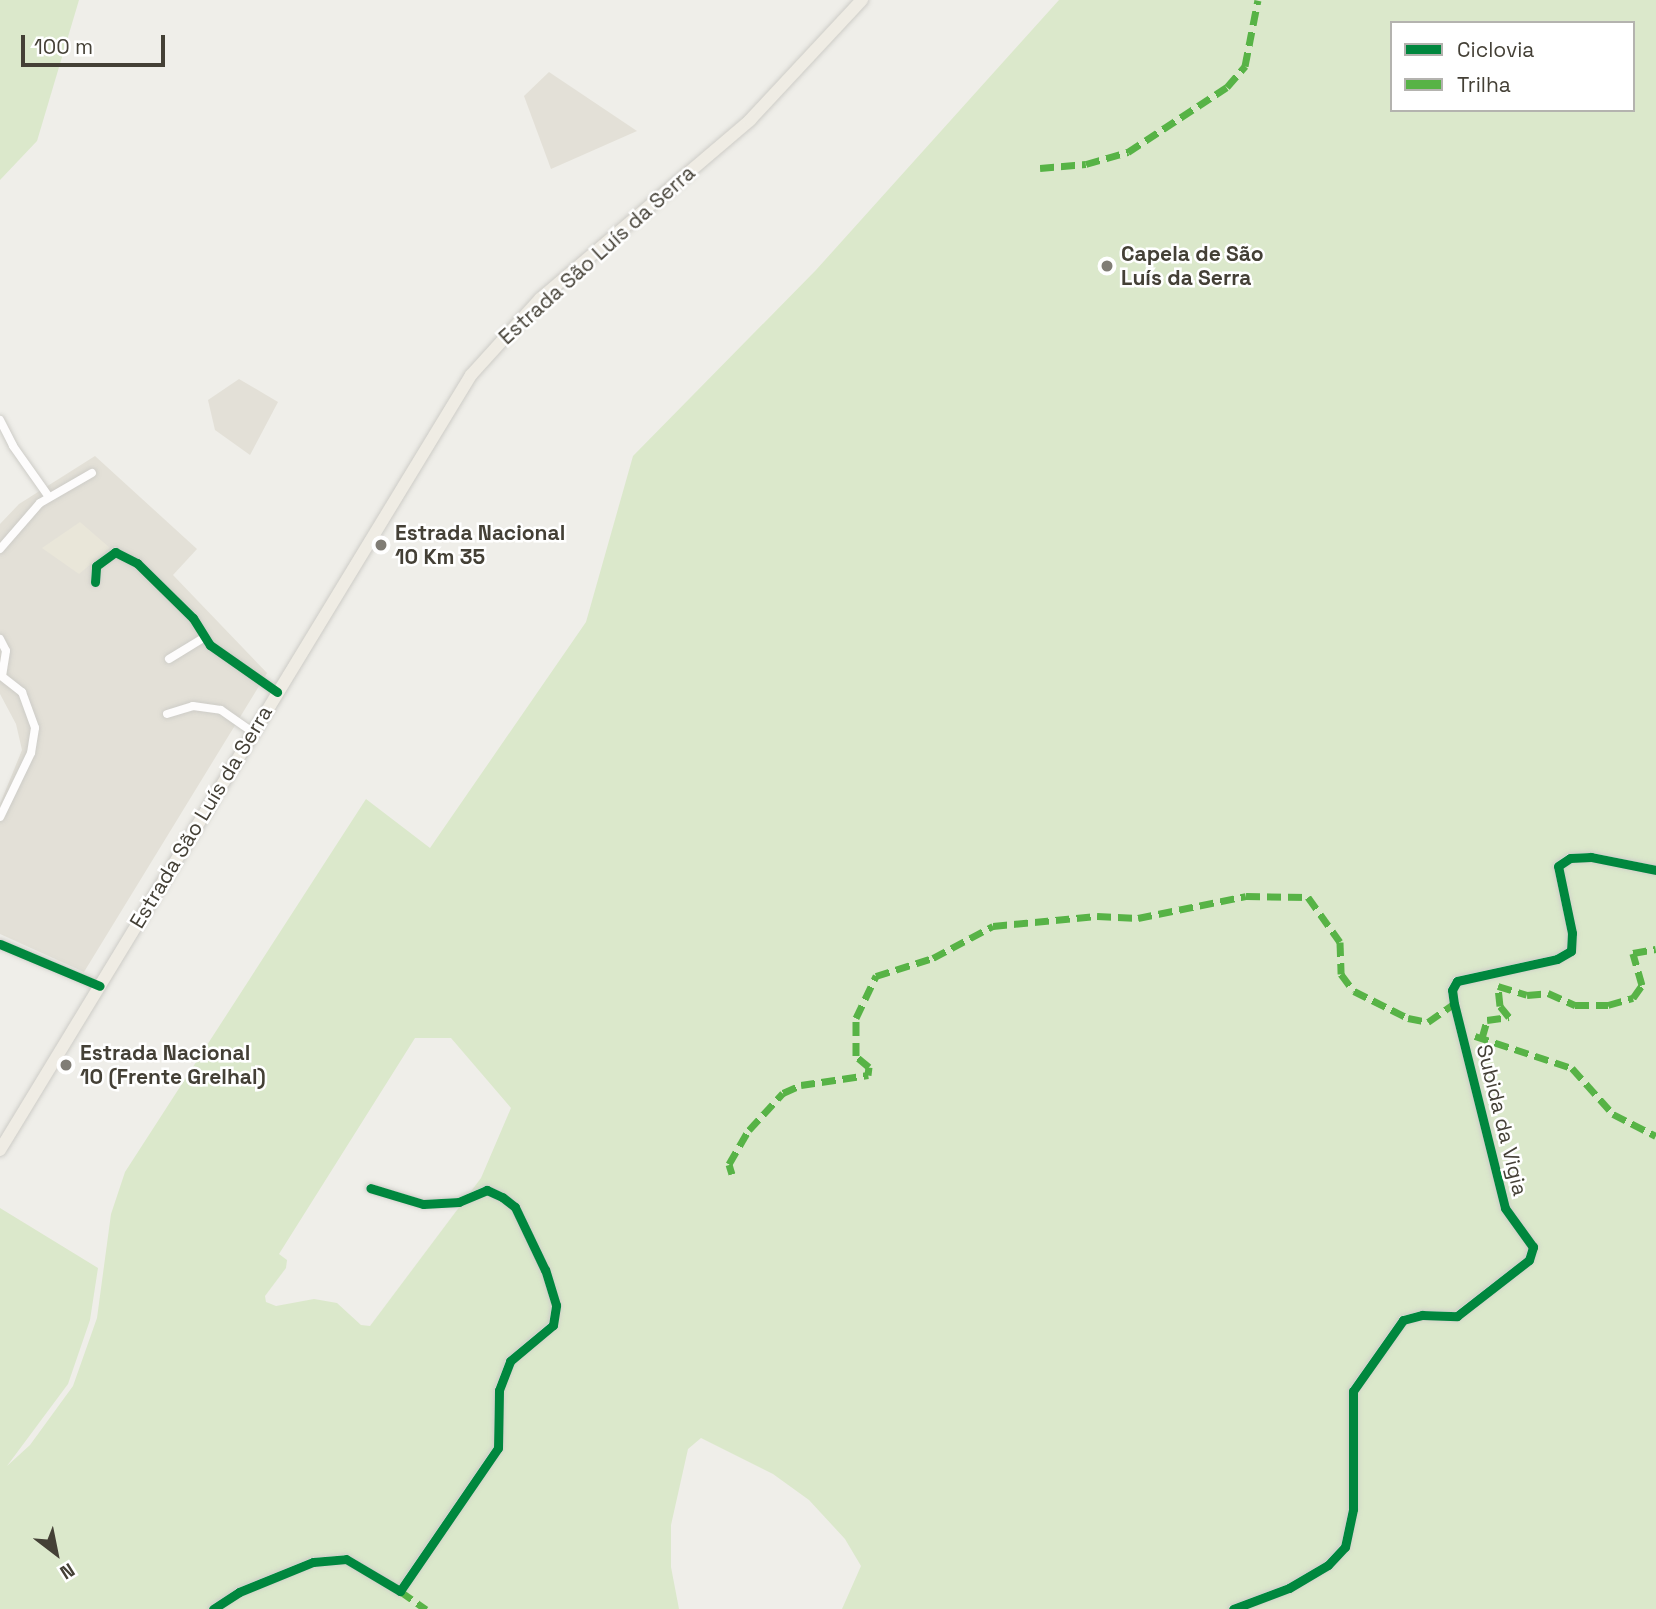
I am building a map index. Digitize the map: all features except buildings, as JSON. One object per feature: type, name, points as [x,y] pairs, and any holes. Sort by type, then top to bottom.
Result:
[{"type":"main road","name":"Estrada São Luís da Serra","points":[[0,1150],[449,406],[496,343],[540,299],[750,120],[862,0]]},
{"type":"street","points":[[0,419],[12,446],[49,497]]},
{"type":"street","points":[[0,549],[49,497],[92,473]]},
{"type":"street","points":[[95,582],[96,566],[115,552],[137,564],[193,618],[205,637],[234,666],[277,692]]},
{"type":"street","points":[[169,659],[205,637]]},
{"type":"street","points":[[0,639],[6,650],[1,675],[22,692],[35,728],[31,752],[0,817]]},
{"type":"street","points":[[167,714],[193,706],[221,710],[252,732]]},
{"type":"street","name":"Subida da Vigia","points":[[1233,1609],[1289,1588],[1328,1565],[1345,1547],[1353,1508],[1353,1391],[1403,1320],[1457,1317],[1529,1260],[1533,1247],[1505,1208],[1451,990],[1457,981],[1557,959],[1571,951],[1572,933],[1558,866],[1570,858],[1591,857],[1656,870]]},
{"type":"street","points":[[0,944],[100,986]]},
{"type":"street","points":[[213,1609],[239,1592],[313,1562],[346,1559],[400,1591],[498,1448],[499,1390],[510,1361],[553,1325],[555,1305],[545,1270],[515,1207],[502,1197],[487,1190],[459,1202],[423,1204],[370,1188]]},
{"type":"shaded area","points":[[549,72],[637,131],[551,169],[524,96]]},
{"type":"shaded area","points":[[239,379],[278,402],[250,455],[215,430],[208,400]]},
{"type":"shaded area","points":[[95,456],[197,549],[173,575],[267,673],[84,972],[0,934],[0,804],[22,750],[16,724],[0,694],[0,524],[19,504]]},
{"type":"shaded area","points":[[80,522],[110,548],[79,574],[42,548]]},
{"type":"green space","points":[[0,0],[79,0],[37,141],[0,180]]},
{"type":"green space","points":[[1059,0],[1656,0],[1656,1609],[842,1609],[861,1566],[845,1539],[809,1500],[773,1474],[701,1438],[688,1449],[671,1525],[671,1567],[679,1609],[0,1609],[0,1208],[98,1268],[90,1320],[68,1384],[7,1466],[30,1445],[73,1386],[97,1318],[111,1214],[125,1172],[366,799],[430,848],[586,622],[633,456],[816,270]],"holes":[[[415,1038],[451,1038],[511,1108],[481,1178],[370,1326],[361,1325],[337,1303],[314,1299],[276,1306],[266,1302],[265,1296],[286,1268],[287,1260],[279,1254]]]},
{"type":"marked path","points":[[1040,168],[1086,164],[1128,152],[1227,87],[1245,66],[1258,0]]},
{"type":"marked path","points":[[732,1174],[729,1164],[749,1130],[783,1093],[801,1085],[868,1075],[869,1067],[856,1056],[856,1018],[876,976],[933,958],[993,926],[1097,916],[1138,918],[1246,896],[1308,897],[1340,942],[1341,974],[1354,991],[1408,1018],[1428,1022],[1454,1004]]},
{"type":"marked path","points":[[1482,1038],[1487,1020],[1509,1017],[1500,1006],[1498,986],[1527,995],[1548,993],[1575,1005],[1608,1005],[1633,998],[1642,985],[1633,953],[1656,949]]},
{"type":"marked path","points":[[1475,1036],[1572,1068],[1613,1114],[1656,1136]]},
{"type":"marked path","points":[[400,1591],[426,1609]]},
{"type":"cycle path","points":[[95,582],[96,566],[115,552],[137,563],[193,618],[210,645],[277,692]]},
{"type":"cycle path","points":[[1233,1609],[1289,1588],[1328,1565],[1345,1547],[1353,1509],[1353,1391],[1403,1320],[1422,1315],[1457,1316],[1529,1260],[1533,1247],[1505,1208],[1454,1004],[1452,990],[1457,981],[1557,959],[1571,951],[1572,933],[1558,866],[1570,858],[1591,857],[1656,870]]},
{"type":"cycle path","points":[[0,944],[100,986]]},
{"type":"cycle path","points":[[213,1609],[239,1592],[313,1562],[346,1559],[400,1591],[498,1448],[499,1390],[510,1361],[553,1325],[556,1305],[545,1270],[515,1207],[502,1197],[487,1190],[459,1202],[423,1204],[370,1188]]},
{"type":"place","name":"Capela de São Luís da Serra","points":[[1107,266]]},
{"type":"place","name":"Estrada Nacional 10 Km 35","points":[[381,545]]},
{"type":"place","name":"Estrada Nacional 10 (Frente Grelhal)","points":[[66,1065]]}]
